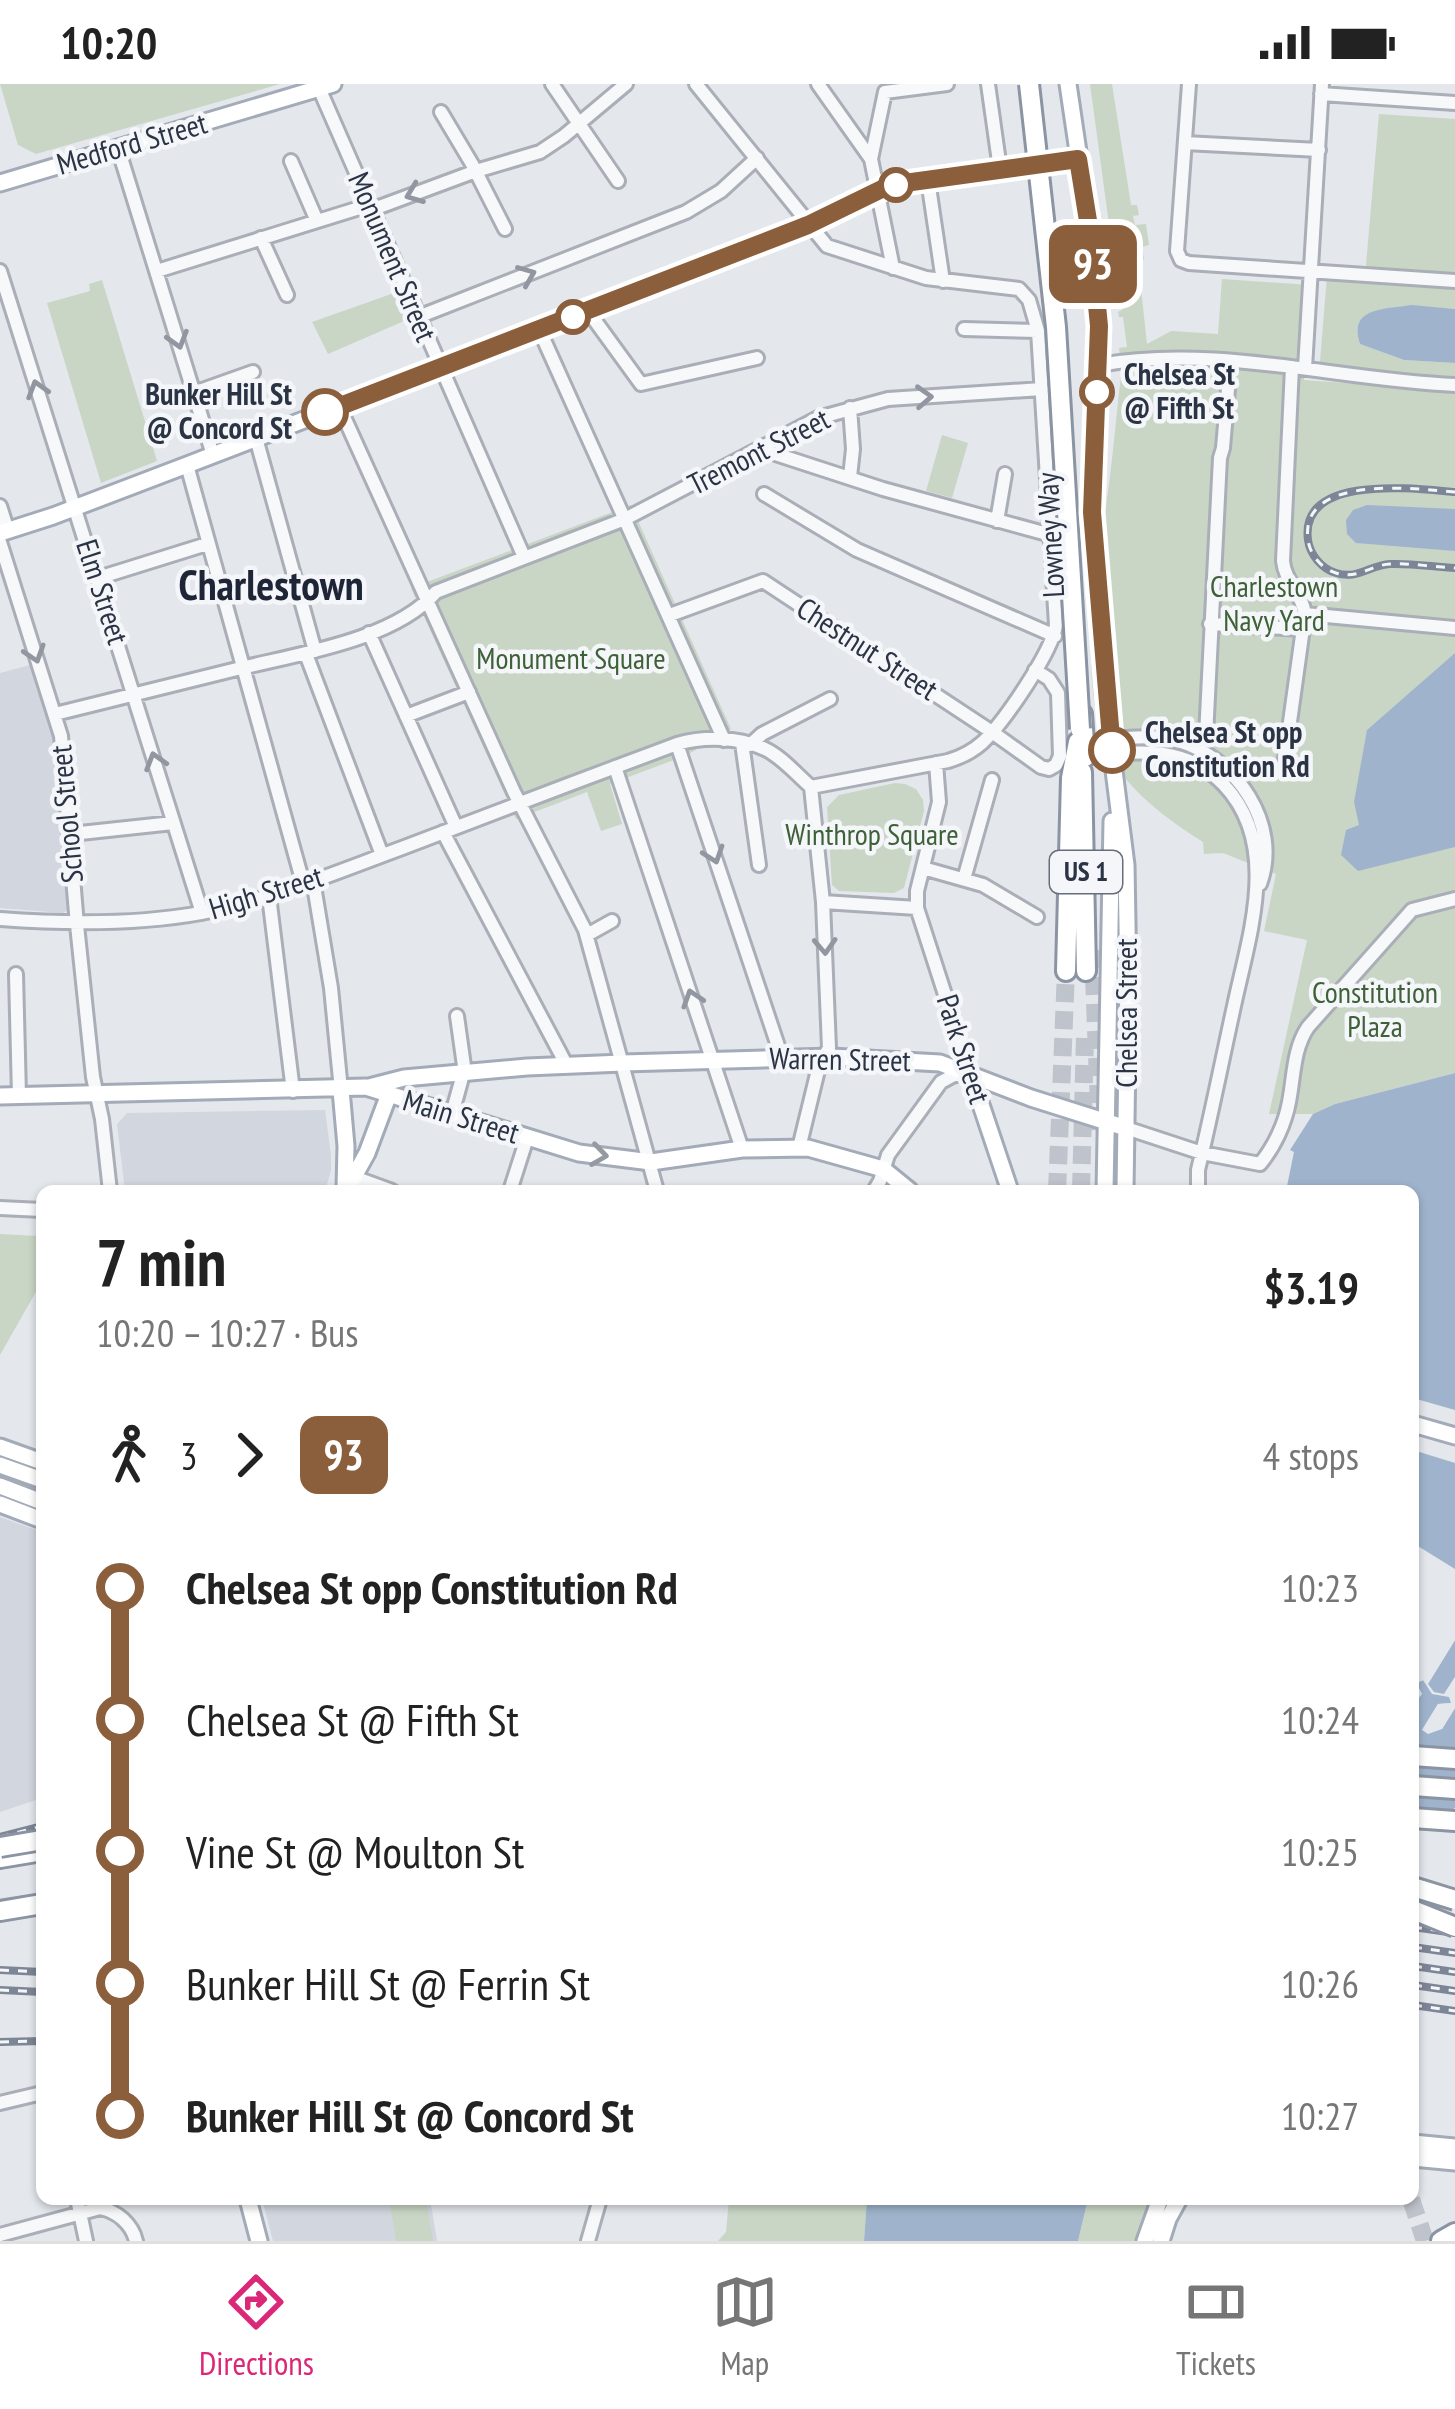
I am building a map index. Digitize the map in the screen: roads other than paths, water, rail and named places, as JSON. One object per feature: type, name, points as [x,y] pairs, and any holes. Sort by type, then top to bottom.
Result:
[{"type":"highway","name":"US 1","points":[[1029,84],[1058,351],[1076,971]]},
{"type":"highway","name":"US 1","points":[[1029,84],[1059,369],[1080,729],[1073,767]]},
{"type":"highway","points":[[1419,1756],[1455,1759]]},
{"type":"highway","points":[[1419,1786],[1455,1789]]},
{"type":"highway","points":[[1419,1818],[1455,1821]]},
{"type":"highway","points":[[0,1845],[36,1837]]},
{"type":"highway","points":[[0,1860],[36,1853]]},
{"type":"highway","points":[[1419,1887],[1453,1891]]},
{"type":"highway","points":[[0,1911],[36,1905]]},
{"type":"highway","points":[[1419,1912],[1455,1927]]},
{"type":"highway","points":[[0,1922],[36,1917]]},
{"type":"highway","points":[[1441,2241],[1455,2233]]},
{"type":"main road","name":"Chelsea Street","points":[[1068,84],[1097,298],[1100,365],[1092,512],[1126,869],[1125,1185]]},
{"type":"main road","name":"Medford Street","points":[[0,183],[326,86]]},
{"type":"main road","points":[[2,536],[808,225],[878,189],[1078,159]]},
{"type":"main road","name":"Chelsea Street","points":[[1105,1185],[1112,752]]},
{"type":"main road","name":"Warren Street","points":[[366,1088],[404,1078],[623,1063],[825,1057],[940,1063],[1126,1128]]},
{"type":"main road","name":"Park Street","points":[[971,1075],[1008,1185]]},
{"type":"main road","name":"Main Street","points":[[0,1096],[366,1088],[579,1153],[651,1162],[742,1149],[808,1148],[883,1169],[903,1185]]},
{"type":"main road","points":[[341,1090],[347,1184]]},
{"type":"main road","points":[[347,1184],[367,1153],[389,1094]]},
{"type":"main road","points":[[1419,1426],[1455,1436]]},
{"type":"main road","points":[[0,1447],[36,1460]]},
{"type":"main road","points":[[0,1465],[36,1478]]},
{"type":"main road","points":[[0,1486],[36,1500]]},
{"type":"main road","points":[[0,1504],[36,1518]]},
{"type":"main road","points":[[1419,2144],[1455,2146]]},
{"type":"main road","points":[[1419,2159],[1455,2162]]},
{"type":"main road","points":[[250,2205],[259,2241]]},
{"type":"main road","points":[[1145,2241],[1158,2205]]},
{"type":"main road","points":[[1162,2241],[1175,2205]]},
{"type":"street","points":[[552,84],[618,182]]},
{"type":"street","points":[[157,271],[540,152],[626,84]]},
{"type":"street","points":[[696,84],[826,246],[943,281],[928,180]]},
{"type":"street","points":[[818,84],[871,159],[893,268]]},
{"type":"street","points":[[871,159],[885,92],[947,84]]},
{"type":"street","points":[[988,84],[1000,170]]},
{"type":"street","points":[[1189,84],[1180,258],[1190,263],[1455,280]]},
{"type":"street","name":"Monument Street","points":[[326,86],[370,208],[524,557]]},
{"type":"street","points":[[1286,758],[1305,614],[1283,561],[1311,271],[1322,89],[1455,103]]},
{"type":"street","points":[[441,112],[505,229]]},
{"type":"street","points":[[1185,143],[1319,150]]},
{"type":"street","points":[[118,148],[213,455]]},
{"type":"street","points":[[418,317],[686,212],[721,190],[757,158]]},
{"type":"street","points":[[291,161],[317,221]]},
{"type":"street","points":[[261,238],[287,295]]},
{"type":"street","name":"Elm Street","points":[[0,271],[202,913]]},
{"type":"street","name":"Lowney Way","points":[[943,281],[1019,290],[1029,300],[1038,331],[1055,636],[992,732]]},
{"type":"street","points":[[588,311],[641,384],[757,358]]},
{"type":"street","points":[[964,328],[1038,331]]},
{"type":"street","points":[[539,329],[724,740]]},
{"type":"street","points":[[1100,365],[1146,358],[1455,385]]},
{"type":"street","points":[[194,393],[253,372]]},
{"type":"street","points":[[1206,736],[1226,381]]},
{"type":"street","name":"Tremont Street","points":[[625,519],[807,422],[850,408],[888,399],[1042,389]]},
{"type":"street","points":[[339,406],[519,802],[587,935],[655,1185]]},
{"type":"street","points":[[850,408],[850,477]]},
{"type":"street","points":[[256,439],[310,652],[382,855]]},
{"type":"street","points":[[760,449],[1051,535]]},
{"type":"street","points":[[187,465],[242,668],[308,882],[331,988],[341,1090]]},
{"type":"street","points":[[997,521],[1005,474]]},
{"type":"street","points":[[764,494],[857,550],[1055,636]]},
{"type":"street","name":"School Street","points":[[0,506],[2,536],[61,736],[77,925],[109,1185]]},
{"type":"street","points":[[55,714],[310,652],[369,633],[421,609],[436,592],[625,519]]},
{"type":"street","points":[[98,578],[207,544]]},
{"type":"street","name":"Chestnut Street","points":[[670,615],[763,581],[1041,767],[1073,767]]},
{"type":"street","points":[[1305,614],[1455,628]]},
{"type":"street","points":[[1210,624],[1303,629]]},
{"type":"street","points":[[369,633],[449,830],[567,1066]]},
{"type":"street","points":[[1035,670],[1058,693],[1060,756],[1073,767]]},
{"type":"street","points":[[406,716],[469,692]]},
{"type":"street","points":[[746,744],[830,698]]},
{"type":"street","points":[[811,787],[967,754],[992,732]]},
{"type":"street","points":[[519,802],[704,738],[746,744],[772,754],[811,787],[830,1042],[819,1066],[799,1148]]},
{"type":"street","points":[[677,744],[782,1058]]},
{"type":"street","points":[[746,744],[759,865]]},
{"type":"street","points":[[1112,752],[1170,754],[1197,764],[1220,780],[1240,804],[1255,845],[1257,891],[1197,1185]]},
{"type":"street","points":[[823,902],[916,908],[916,891],[939,802],[936,763]]},
{"type":"street","points":[[616,767],[742,1149]]},
{"type":"street","points":[[964,879],[992,780]]},
{"type":"street","name":"High Street","points":[[0,919],[77,925],[202,913],[308,882],[519,802]]},
{"type":"street","points":[[71,834],[173,823]]},
{"type":"street","points":[[922,868],[998,892],[1037,917]]},
{"type":"street","points":[[268,896],[293,1091]]},
{"type":"street","points":[[1202,1153],[1262,1162],[1284,1120],[1307,1027],[1412,910],[1455,899]]},
{"type":"street","name":"Park Street","points":[[916,908],[971,1075]]},
{"type":"street","points":[[587,935],[612,921]]},
{"type":"street","points":[[16,974],[19,1096]]},
{"type":"street","points":[[452,1114],[464,1073],[458,1016]]},
{"type":"street","points":[[878,1185],[888,1155],[943,1080],[971,1075]]},
{"type":"street","name":"Warren Street","points":[[1126,1128],[1202,1153]]},
{"type":"street","points":[[512,1185],[527,1138]]},
{"type":"street","points":[[0,1208],[36,1210]]},
{"type":"street","points":[[0,2103],[36,2094]]},
{"type":"street","points":[[588,2241],[598,2205]]},
{"type":"street","points":[[0,2235],[79,2206],[109,2210],[129,2225],[136,2241]]},
{"type":"street","points":[[79,2206],[86,2241]]},
{"type":"water","points":[[1412,305],[1455,309],[1455,363],[1404,360],[1360,344],[1357,332],[1364,316]]},
{"type":"water","points":[[1367,505],[1455,509],[1455,551],[1356,543],[1347,534],[1346,520],[1353,510]]},
{"type":"water","points":[[1455,653],[1455,847],[1358,871],[1341,855],[1346,830],[1359,825],[1354,802],[1367,730]]},
{"type":"water","points":[[1455,1073],[1455,1569],[1419,1547],[1419,1185],[1287,1185],[1294,1152],[1290,1150],[1313,1114]]},
{"type":"water","points":[[1455,1640],[1455,1677],[1445,1693],[1452,1703],[1438,1704],[1422,1730],[1442,1729],[1455,1708],[1455,1808],[1419,1824],[1419,1682],[1429,1682]]},
{"type":"water","points":[[867,2205],[1087,2205],[1078,2241],[864,2241]]},
{"type":"tunnel","points":[[1093,950],[1100,1132]]},
{"type":"tunnel","points":[[1057,1185],[1066,971]]},
{"type":"tunnel","points":[[1081,1185],[1085,1036]]},
{"type":"tunnel","points":[[1413,2205],[1425,2241]]},
{"type":"railway","points":[[1455,492],[1389,488],[1341,495],[1322,504],[1310,519],[1308,540],[1322,565],[1344,575],[1390,564],[1455,568]]},
{"type":"railway","points":[[0,1837],[36,1828]]},
{"type":"railway","points":[[1419,1928],[1455,1933]]},
{"type":"railway","points":[[1419,1948],[1455,1953]]},
{"type":"railway","points":[[1419,1967],[1455,1972]]},
{"type":"railway","points":[[0,1970],[36,1972]]},
{"type":"railway","points":[[1419,1986],[1455,1991]]},
{"type":"railway","points":[[0,1990],[36,1992]]},
{"type":"railway","points":[[1419,2006],[1455,2011]]},
{"type":"railway","points":[[0,2042],[36,2041]]},
{"type":"place","name":"Chelsea St @ Fifth St","points":[[1097,392]]},
{"type":"place","name":"Bunker Hill St @ Concord St","points":[[325,412]]},
{"type":"place","name":"Chelsea St opp Constitution Rd","points":[[1112,750]]},
{"type":"district","name":"Charlestown","points":[[271,585]]},
{"type":"park label","name":"Charlestown Navy Yard","points":[[1274,604]]},
{"type":"park label","name":"Monument Square","points":[[571,659]]},
{"type":"park label","name":"Winthrop Square","points":[[872,835]]},
{"type":"park label","name":"Constitution Plaza","points":[[1375,1010]]}]
